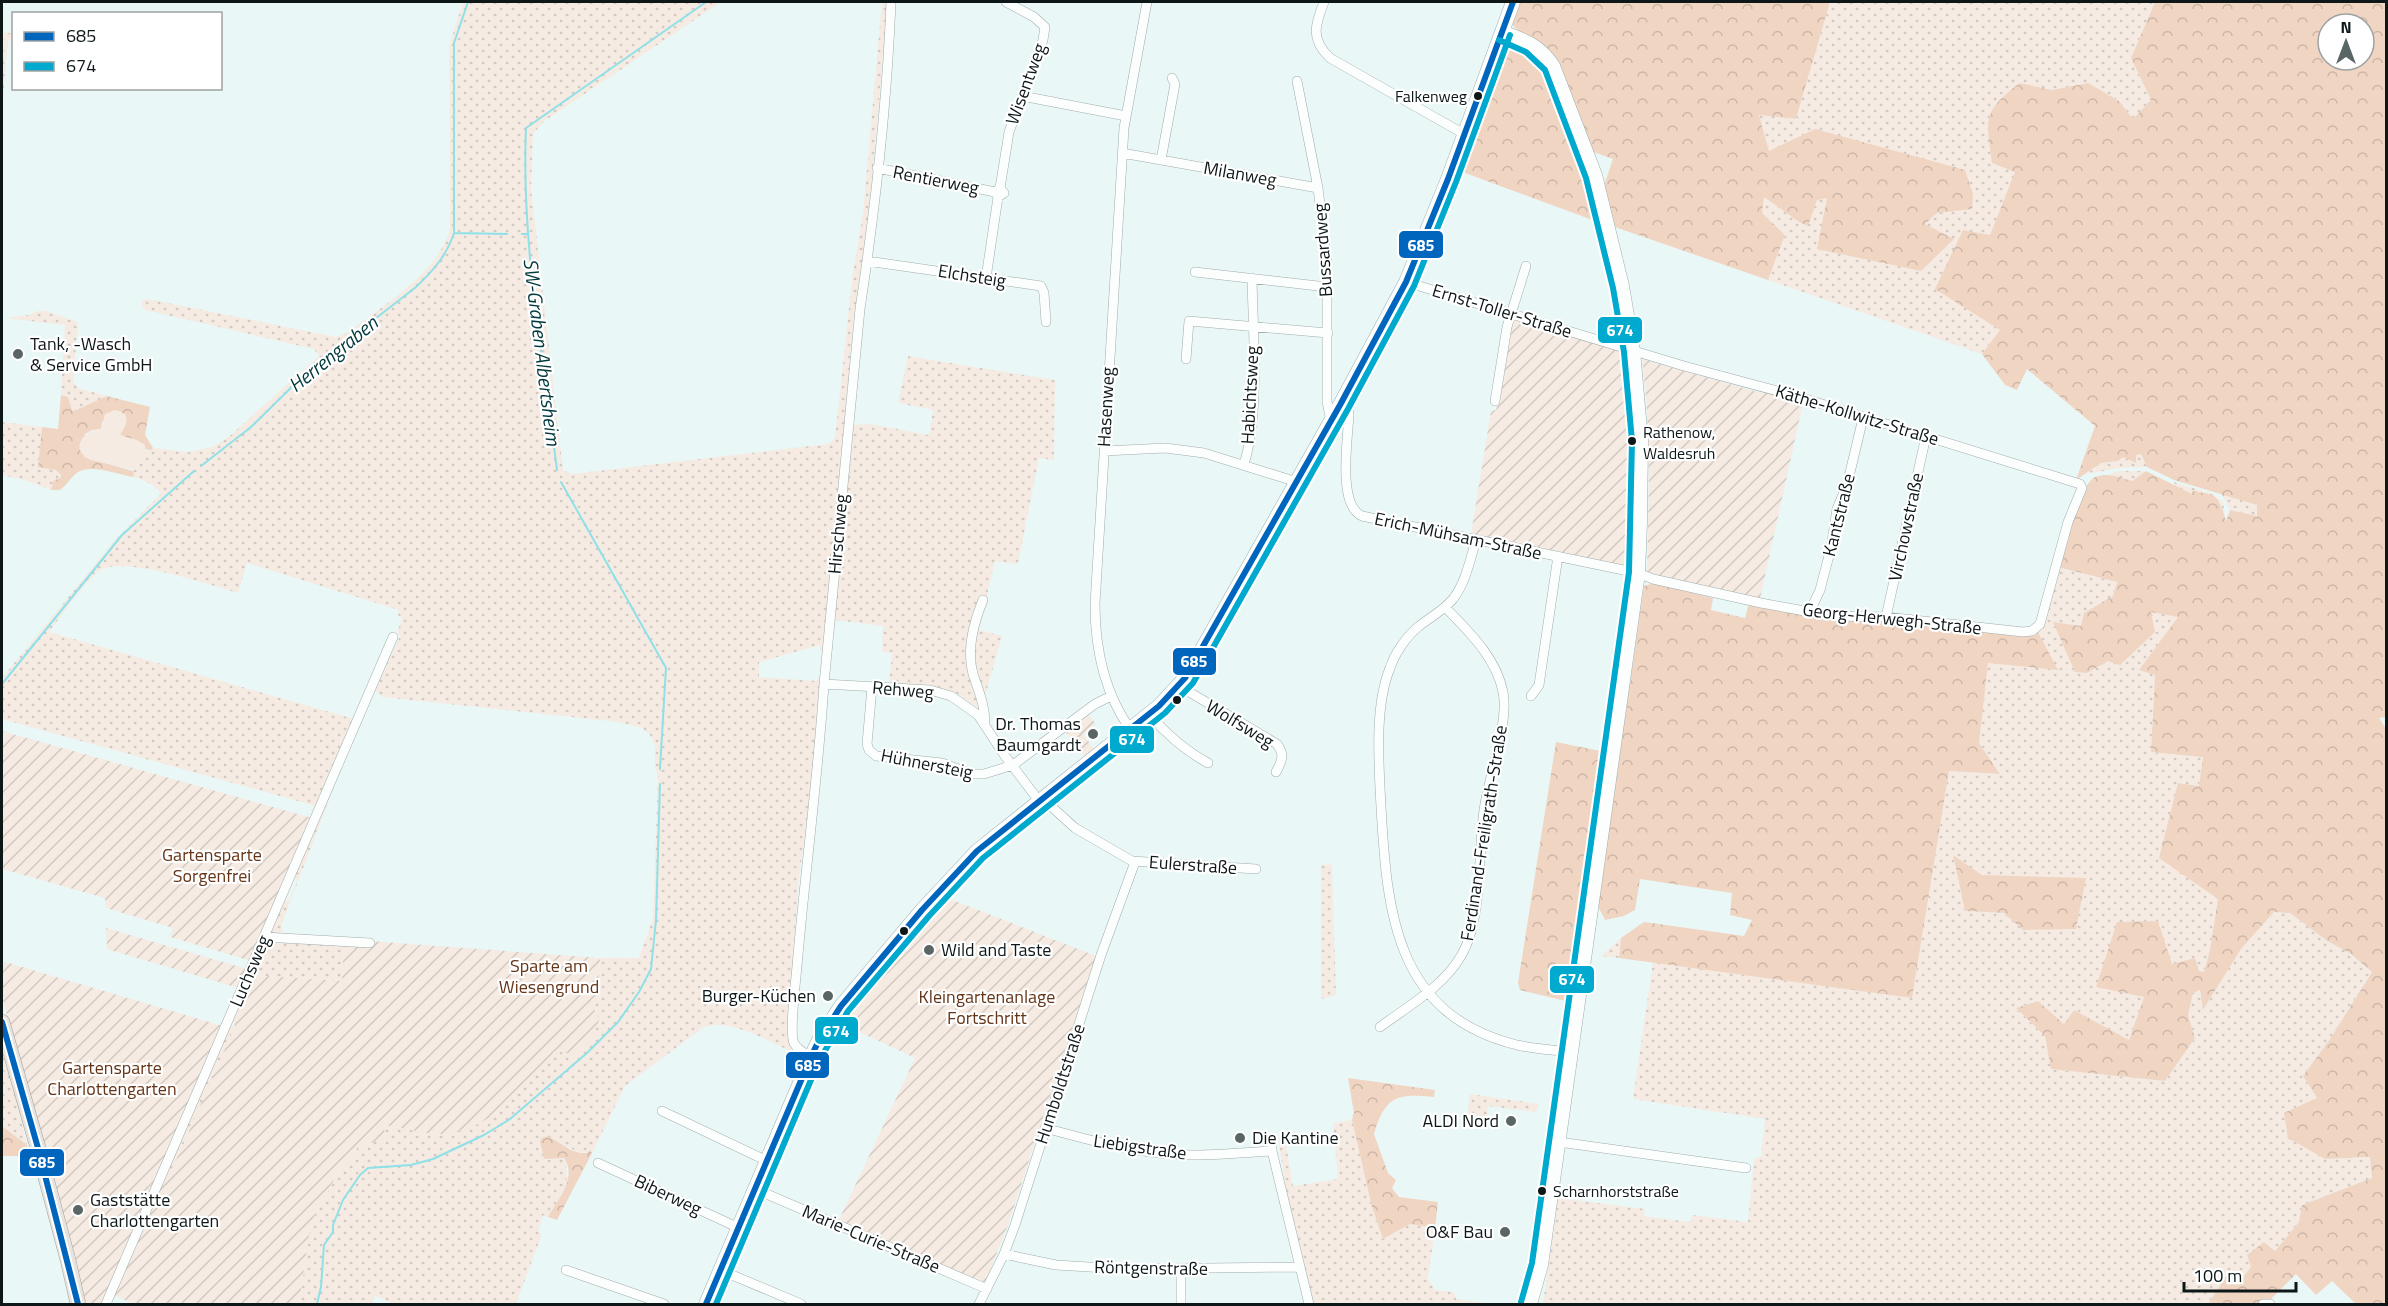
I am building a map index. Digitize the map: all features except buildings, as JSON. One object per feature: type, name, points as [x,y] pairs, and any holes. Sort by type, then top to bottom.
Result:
[{"type":"main road","points":[[2,1022],[66,1250],[78,1305]]},
{"type":"street","name":"Hirschweg","points":[[811,1057],[799,1050],[793,1041],[795,984],[810,818],[824,710],[824,684],[859,321],[877,168],[891,2]]},
{"type":"street","name":"Wisentweg","points":[[987,278],[998,192],[1009,132],[1043,40],[1045,27],[1034,17],[1006,2]]},
{"type":"street","name":"Hasenweg","points":[[1130,729],[1111,696],[1100,662],[1095,632],[1122,153],[1126,116],[1147,2]]},
{"type":"street","points":[[1324,2],[1317,18],[1317,40],[1320,49],[1330,58],[1464,134]]},
{"type":"street","points":[[706,1305],[811,1057],[836,1013],[936,894],[977,851],[1149,714],[1179,686],[1196,660],[1340,405],[1406,282],[1513,2]]},
{"type":"street","points":[[1502,32],[1530,43],[1545,53],[1553,66],[1595,175],[1622,286],[1633,351],[1641,441],[1638,573],[1559,1142],[1538,1276],[1530,1305]]},
{"type":"street","points":[[1161,160],[1175,84],[1172,78]]},
{"type":"street","name":"Bussardweg","points":[[1297,81],[1318,188],[1327,262],[1327,402],[1331,421]]},
{"type":"street","points":[[1022,96],[1126,116]]},
{"type":"street","name":"Milanweg","points":[[1122,153],[1318,188]]},
{"type":"street","name":"Rentierweg","points":[[877,168],[998,192]]},
{"type":"street","name":"Elchsteig","points":[[867,261],[1041,286],[1044,293],[1046,322]]},
{"type":"street","points":[[1495,400],[1510,314],[1526,266]]},
{"type":"street","points":[[1195,272],[1328,287]]},
{"type":"street","name":"Habichtsweg","points":[[1244,464],[1249,448],[1252,410],[1252,278]]},
{"type":"street","name":"Ernst-Toller-Straße","points":[[1406,282],[1633,351]]},
{"type":"street","name":"Habichtsweg","points":[[1186,360],[1189,321],[1328,333]]},
{"type":"street","name":"Käthe-Kollwitz-Straße","points":[[1633,351],[1796,396],[2080,484],[2082,488],[2068,522],[2040,624]]},
{"type":"street","name":"Erich-Mühsam-Straße","points":[[1340,405],[1348,410],[1349,414],[1347,486],[1349,500],[1356,514],[1638,573]]},
{"type":"street","name":"Kantstraße","points":[[1810,611],[1820,590],[1831,548],[1837,509],[1847,485],[1863,418]]},
{"type":"street","name":"Virchowstraße","points":[[1886,617],[1926,436]]},
{"type":"street","points":[[1104,451],[1178,449],[1204,453],[1297,482]]},
{"type":"street","points":[[1476,540],[1465,578],[1454,598],[1414,631],[1396,654],[1384,687],[1380,728],[1381,802],[1388,893],[1400,943],[1409,963],[1428,991],[1459,1019],[1493,1037],[1519,1045],[1571,1052]]},
{"type":"street","points":[[1532,696],[1539,685],[1558,556]]},
{"type":"street","name":"Georg-Herwegh-Straße","points":[[1638,573],[1653,579],[1761,603],[1832,616],[1886,617],[2024,632],[2032,631],[2040,624]]},
{"type":"street","points":[[983,600],[975,624],[971,651],[973,673],[985,710],[985,724]]},
{"type":"street","name":"Ferdinand-Freiligrath-Straße","points":[[1380,1027],[1437,985],[1458,962],[1473,925],[1484,805],[1504,706],[1498,676],[1486,652],[1445,607]]},
{"type":"street","name":"Luchsweg","points":[[106,1305],[393,638]]},
{"type":"street","name":"Rehweg","points":[[824,684],[942,693],[972,710],[985,724],[1005,756],[1041,799]]},
{"type":"street","name":"Wolfsweg","points":[[1179,686],[1277,744],[1282,753],[1282,760],[1276,771]]},
{"type":"street","name":"Hühnersteig","points":[[872,687],[867,744],[869,750],[876,756],[942,763],[972,774],[984,774],[1013,765]]},
{"type":"street","points":[[1013,765],[1095,704],[1111,696]]},
{"type":"street","points":[[1149,714],[1172,740],[1208,763]]},
{"type":"street","name":"Eulerstraße","points":[[1041,799],[1075,828],[1135,862],[1256,869]]},
{"type":"street","name":"Humboldtstraße","points":[[979,1305],[1004,1254],[1101,955],[1135,862]]},
{"type":"street","points":[[264,937],[370,943]]},
{"type":"street","points":[[662,1111],[767,1161]]},
{"type":"street","name":"Liebigstraße","points":[[1045,1128],[1106,1144],[1166,1154],[1204,1155],[1272,1147],[1299,1267]]},
{"type":"street","points":[[1559,1142],[1746,1168]]},
{"type":"street","name":"Biberweg","points":[[598,1162],[739,1228]]},
{"type":"street","name":"Marie-Curie-Straße","points":[[755,1189],[987,1289]]},
{"type":"street","name":"Röntgenstraße","points":[[1004,1254],[1056,1265],[1122,1269],[1299,1267]]},
{"type":"street","points":[[1299,1267],[1309,1305]]},
{"type":"street","points":[[1181,1269],[1181,1305]]},
{"type":"street","points":[[566,1270],[664,1305]]},
{"type":"street","points":[[720,1270],[801,1305]]},
{"type":"street","points":[[1537,1305],[1538,1276]]},
{"type":"street","points":[[2263,1305],[2270,1305]]},
{"type":"green space","points":[[463,2],[721,2],[543,122],[533,134],[531,189],[563,470],[572,474],[828,444],[835,438],[852,280],[863,213],[882,2],[888,2],[869,214],[854,316],[825,650],[820,651],[820,645],[759,662],[759,677],[817,681],[818,678],[821,679],[819,737],[799,876],[788,1023],[790,1047],[802,1060],[800,1065],[792,1061],[790,1051],[748,1032],[725,1025],[704,1027],[625,1086],[592,1153],[592,1151],[580,1153],[546,1136],[541,1144],[544,1159],[557,1157],[566,1160],[567,1184],[548,1217],[543,1215],[538,1232],[542,1234],[516,1304],[394,1304],[375,1296],[372,1304],[299,1304],[311,1222],[341,1167],[357,1146],[385,1125],[445,1134],[495,1114],[555,1051],[567,1053],[598,1017],[593,1011],[593,1006],[597,999],[600,958],[639,958],[653,918],[658,777],[655,765],[655,745],[650,735],[642,728],[619,722],[382,697],[375,690],[400,636],[397,633],[402,618],[398,615],[399,610],[247,563],[238,593],[149,569],[115,566],[103,569],[83,588],[49,632],[354,719],[316,806],[2,719],[2,678],[115,540],[161,494],[149,483],[132,477],[145,449],[188,452],[213,447],[231,435],[319,356],[314,349],[145,310],[142,301],[148,299],[336,337],[347,333],[393,299],[409,286],[436,257],[445,242],[450,226],[449,46]]},
{"type":"green space","points":[[1517,2],[1830,2],[1796,119],[1759,115],[1769,151],[1815,129],[1965,170],[1973,194],[1972,209],[1937,213],[1925,224],[1954,239],[1921,271],[1817,249],[1827,198],[1817,200],[1808,226],[1764,197],[1762,213],[1785,235],[1768,280],[1612,226],[1603,188],[1613,159],[1591,151],[1568,85],[1550,51],[1512,24]]},
{"type":"green space","points":[[1830,2],[2155,2],[2131,58],[2151,100],[2133,119],[2119,101],[2088,83],[2052,90],[2020,83],[2016,171],[1990,235],[2000,330],[1982,354],[1768,280],[1785,235],[1762,213],[1764,197],[1799,222],[1808,225],[1817,199],[1827,198],[1824,219],[1925,224],[1937,213],[1769,151],[1759,115],[1796,119]]},
{"type":"green space","points":[[2155,2],[2386,2],[2386,717],[2379,718],[2386,729],[2386,1304],[2356,1304],[2332,1281],[2316,1295],[2296,1274],[2271,1299],[2255,1304],[2208,1304],[2229,1271],[2242,1278],[2251,1267],[2247,1255],[2264,1242],[2275,1251],[2299,1222],[2302,1205],[2372,1178],[2370,1157],[2325,1159],[2288,1138],[2284,1113],[2317,1098],[2303,1076],[2330,1039],[2372,972],[2351,954],[2326,940],[2290,913],[2274,912],[2241,949],[2203,1010],[2200,990],[2193,993],[2188,1015],[2195,1038],[2165,1081],[2051,1069],[2045,1036],[2016,1008],[2038,1001],[2064,1024],[2074,1010],[2129,1040],[2144,997],[2096,987],[2117,922],[2158,921],[2172,964],[2195,958],[2199,971],[2204,972],[2218,899],[2159,858],[2178,783],[2199,786],[2203,757],[2151,752],[2155,675],[2139,670],[2178,617],[2151,612],[2155,632],[2120,665],[2108,661],[2087,673],[2075,672],[2053,622],[2081,626],[2084,613],[2113,596],[2117,582],[2058,567],[2068,532],[2084,491],[2095,477],[2109,475],[2132,481],[2146,471],[2192,494],[2192,491],[2213,496],[2219,502],[2226,521],[2230,510],[2257,516],[2257,505],[2174,480],[2147,467],[2141,454],[2136,455],[2136,463],[2123,457],[2118,461],[2101,463],[2076,480],[2095,426],[2027,369],[2017,390],[2005,385],[1982,354],[2000,330],[1935,289],[1963,230],[1990,235],[2015,172],[1992,163],[1988,136],[1988,126],[1993,109],[2008,93],[2020,83],[2052,90],[2088,83],[2119,101],[2133,119],[2151,100],[2131,58]]},
{"type":"green space","points":[[4,32],[12,34],[12,38],[8,41],[2,109]]},
{"type":"green space","points":[[1511,46],[1528,49],[1539,56],[1558,93],[1587,177],[1598,222],[1457,170],[1499,54]]},
{"type":"green space","points":[[38,311],[46,311],[78,322],[73,381],[78,388],[107,396],[78,411],[72,410],[66,396],[61,395],[65,325],[5,318],[29,315]]},
{"type":"green space","points":[[1511,318],[1621,352],[1629,436],[1631,498],[1627,561],[1622,566],[1471,534],[1491,411],[1496,410]]},
{"type":"green space","points":[[908,356],[1055,380],[1054,460],[1039,458],[1018,564],[995,561],[979,630],[1002,636],[981,710],[953,691],[929,685],[889,683],[892,653],[882,652],[883,626],[835,620],[852,425],[871,424],[929,435],[933,410],[898,403]]},
{"type":"green space","points":[[1642,359],[1803,403],[1760,599],[1653,575],[1647,571],[1648,439]]},
{"type":"green space","points":[[61,395],[68,397],[74,411],[107,396],[150,407],[145,435],[153,448],[151,450],[145,449],[145,445],[136,440],[120,435],[126,418],[120,411],[102,422],[101,429],[85,434],[84,457],[133,471],[132,477],[90,469],[78,472],[60,490],[51,490],[53,481],[61,475],[56,470],[38,467],[42,427],[58,429]]},
{"type":"green space","points":[[115,410],[125,414],[126,417],[120,435],[145,445],[136,470],[91,460],[84,456],[79,446],[88,433],[101,429],[105,414]]},
{"type":"green space","points":[[2,422],[42,427],[38,467],[56,470],[61,475],[51,485],[51,490],[25,480],[2,475]]},
{"type":"green space","points":[[2141,454],[2147,467],[2120,468],[2086,474],[2101,463],[2118,461],[2123,456]]},
{"type":"green space","points":[[2120,471],[2146,471],[2132,481],[2108,474]]},
{"type":"green space","points":[[2174,482],[2213,494],[2223,502],[2226,522],[2220,502],[2192,491],[2192,499],[2179,497]]},
{"type":"green space","points":[[2221,493],[2257,504],[2257,516],[2230,510]]},
{"type":"green space","points":[[2058,567],[2117,582],[2113,596],[2084,613],[2081,626],[2054,622],[2087,673],[2108,661],[2151,611],[2179,617],[2139,670],[2155,675],[2151,752],[2204,756],[2199,786],[2178,783],[2218,898],[2210,950],[2204,972],[2172,965],[2097,987],[2144,996],[2129,1040],[2074,1010],[2064,1024],[2038,1001],[2016,1008],[2045,1036],[2052,1069],[2165,1081],[2195,1038],[2188,1015],[2192,993],[2199,990],[2204,1009],[2241,949],[2275,912],[2290,913],[2372,971],[2330,1039],[2303,1076],[2317,1098],[2325,1159],[2370,1157],[2372,1178],[2302,1205],[2299,1222],[2275,1251],[2264,1242],[2247,1255],[2251,1267],[2242,1278],[2228,1271],[2208,1304],[1543,1304],[1558,1198],[1645,1209],[1644,1216],[1690,1222],[1692,1215],[1748,1222],[1754,1159],[1761,1156],[1765,1119],[1633,1099],[1653,962],[1912,998],[1949,771],[2000,774],[1979,743],[1988,662],[2036,633]],"holes":[[[1953,856],[1982,875],[2024,930],[2004,913],[1965,911]]]},
{"type":"green space","points":[[1654,583],[1713,598],[1711,610],[1745,618],[1749,603],[2028,636],[2039,634],[2058,670],[1988,663],[1979,743],[2000,774],[1949,771],[1912,998],[1619,958],[1621,938],[1644,922],[1744,936],[1752,920],[1730,915],[1732,893],[1640,879],[1635,910],[1624,916],[1605,920],[1598,906],[1644,586]]},
{"type":"green space","points":[[362,713],[281,926],[283,933],[288,936],[269,933],[283,900],[289,901],[297,880],[294,876]]},
{"type":"green space","points":[[1087,713],[1096,724],[1083,734],[1094,749],[1084,756],[1064,730]]},
{"type":"green space","name":"Gartensparte Sorgenfrei","points":[[2,731],[312,818],[251,961],[170,937],[173,928],[106,908],[105,898],[2,869]]},
{"type":"green space","points":[[1556,742],[1605,752],[1570,1002],[1520,990],[1518,983]]},
{"type":"green space","points":[[1953,855],[1982,875],[2086,878],[2076,929],[2023,930],[2004,913],[1965,911]]},
{"type":"green space","points":[[1332,864],[1336,995],[1321,999],[1321,865]]},
{"type":"green space","name":"Kleingartenanlage Fortschritt","points":[[945,897],[1096,956],[1008,1225],[986,1280],[983,1282],[838,1222],[915,1058],[840,1023]]},
{"type":"green space","points":[[106,928],[247,969],[239,988],[107,949]]},
{"type":"green space","points":[[1621,938],[1619,958],[1601,956]]},
{"type":"green space","points":[[265,941],[344,944],[342,981],[251,975]]},
{"type":"green space","name":"Sparte am Wiesengrund","points":[[370,941],[600,958],[597,999],[593,1007],[599,1020],[593,1037],[577,1055],[555,1051],[507,1103],[478,1124],[463,1131],[439,1134],[385,1125],[383,1140],[357,1146],[357,1153],[346,1167],[341,1167],[311,1222],[299,1304],[133,1304],[114,1295],[164,1176],[169,1177],[235,1026],[233,1020],[251,975],[342,981],[344,944]]},
{"type":"green space","name":"Gartensparte Charlottengarten","points":[[2,961],[223,1026],[104,1304],[83,1304],[59,1198],[2,997]]},
{"type":"green space","points":[[229,1026],[235,1026],[169,1178],[164,1176]]},
{"type":"green space","points":[[2,1039],[27,1145],[2,1126]]},
{"type":"green space","points":[[1348,1078],[1435,1090],[1434,1097],[1411,1096],[1394,1100],[1383,1112],[1374,1134],[1388,1173],[1396,1180],[1392,1188],[1399,1197],[1438,1202],[1435,1228],[1410,1224],[1383,1239],[1372,1207],[1352,1120],[1354,1113]]},
{"type":"green space","points":[[1470,1094],[1539,1104],[1536,1112],[1488,1106],[1486,1125],[1475,1124],[1467,1116]]},
{"type":"green space","points":[[1352,1120],[1372,1207],[1383,1239],[1410,1224],[1435,1228],[1428,1279],[1435,1290],[1454,1292],[1456,1299],[1494,1304],[1314,1304],[1289,1207],[1278,1138],[1285,1138],[1293,1186],[1338,1179],[1333,1123]]},
{"type":"green space","points":[[2,1126],[27,1145],[30,1156],[2,1156]]},
{"type":"green space","points":[[548,1136],[571,1150],[587,1153],[590,1150],[592,1153],[557,1220],[548,1217],[565,1189],[569,1173],[564,1158],[544,1159],[540,1141]]},
{"type":"waterway","name":"Herrengraben","points":[[201,466],[251,427],[307,372],[416,287],[434,269],[448,248],[454,233],[454,43],[468,2]]},
{"type":"waterway","points":[[557,470],[530,257],[525,171],[526,128],[706,2]]},
{"type":"waterway","name":"Herrengraben","points":[[454,233],[507,234]]},
{"type":"waterway","name":"SW-Graben Albertsheim","points":[[522,234],[528,234]]},
{"type":"waterway","name":"Herrengraben","points":[[2,684],[122,535],[194,471]]},
{"type":"waterway","name":"SW-Graben Albertsheim","points":[[561,482],[666,668],[660,769]]},
{"type":"waterway","name":"SW-Graben Albertsheim","points":[[317,1304],[321,1287],[324,1245],[333,1232],[333,1225],[343,1200],[360,1175],[368,1168],[411,1165],[433,1159],[484,1135],[510,1119],[587,1053],[618,1022],[639,992],[651,969],[656,920],[660,784]]},
{"type":"transit line","name":"685","points":[[706,1304],[811,1057],[841,1006],[922,910],[977,851],[1159,706],[1185,678],[1340,405],[1406,282],[1448,179],[1513,2]]},
{"type":"transit line","name":"674","points":[[716,1304],[819,1061],[848,1011],[929,916],[983,858],[1165,713],[1193,683],[1348,409],[1414,286],[1456,182],[1510,35]]},
{"type":"transit line","name":"674","points":[[1499,40],[1526,52],[1545,70],[1586,178],[1613,288],[1624,352],[1632,441],[1629,572],[1532,1263],[1521,1302]]},
{"type":"transit line","name":"685","points":[[2,1022],[38,1148],[78,1304]]},
{"type":"place","name":"Falkenweg","points":[[1478,96]]},
{"type":"place","name":"Tank, -Wasch & Service GmbH","points":[[18,354]]},
{"type":"place","name":"Rathenow, Waldesruh","points":[[1632,441]]},
{"type":"place","name":"Dr. Thomas Baumgardt","points":[[1093,734]]},
{"type":"place","name":"Wild and Taste","points":[[929,950]]},
{"type":"place","name":"Burger-Küchen","points":[[828,996]]},
{"type":"place","name":"ALDI Nord","points":[[1511,1121]]},
{"type":"place","name":"Die Kantine","points":[[1240,1138]]},
{"type":"place","name":"Scharnhorststraße","points":[[1542,1191]]},
{"type":"place","name":"Gaststätte Charlottengarten","points":[[78,1210]]},
{"type":"place","name":"O&F Bau","points":[[1505,1232]]}]
